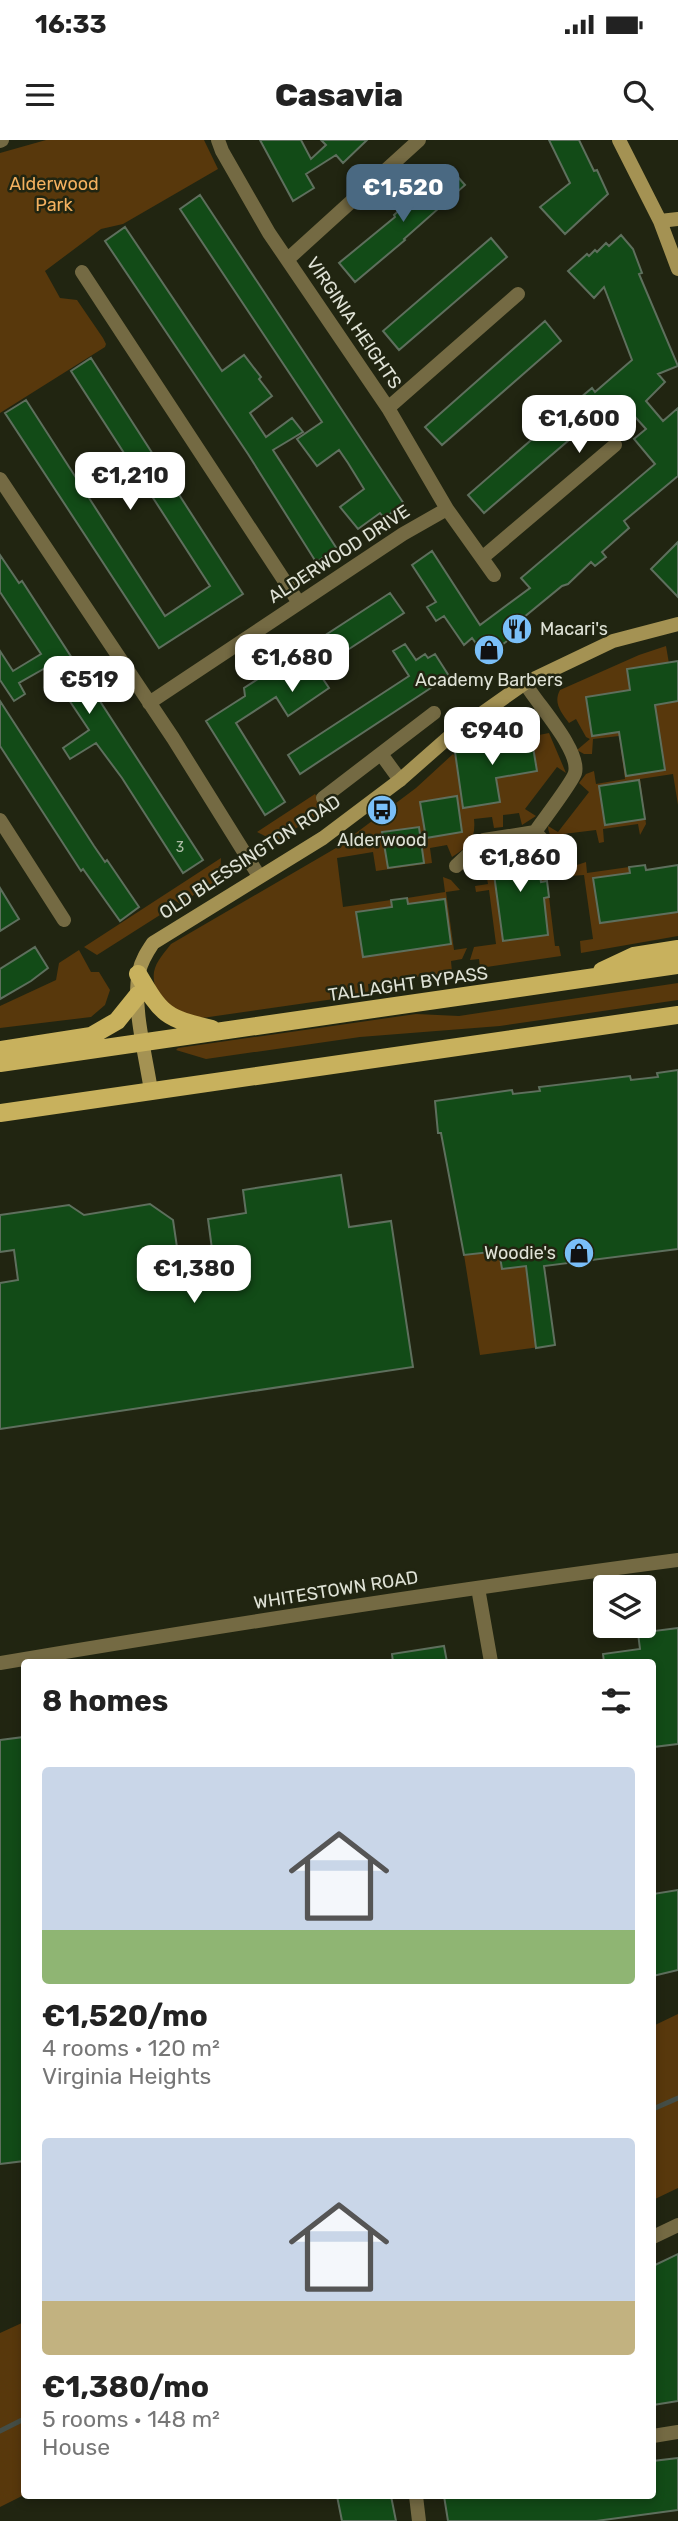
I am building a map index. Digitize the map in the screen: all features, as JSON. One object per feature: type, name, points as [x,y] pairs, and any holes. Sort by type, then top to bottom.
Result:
[{"type":"main road","points":[[586,978],[634,956],[678,949]]},
{"type":"main road","name":"TALLAGHT BYPASS","points":[[0,1063],[678,965]]},
{"type":"main road","points":[[138,974],[155,1003],[166,1015],[181,1022],[225,1032]]},
{"type":"main road","points":[[0,1050],[91,1036],[117,1021],[138,995]]},
{"type":"main road","points":[[0,1113],[678,1015]]},
{"type":"street","name":"VIRGINIA HEIGHTS","points":[[218,140],[288,260],[388,408],[447,509],[494,575]]},
{"type":"street","name":"VIRGINIA HEIGHTS","points":[[288,260],[419,140]]},
{"type":"street","points":[[619,140],[660,221],[678,269]]},
{"type":"street","points":[[660,221],[678,219]]},
{"type":"street","points":[[82,272],[299,603]]},
{"type":"street","name":"VIRGINIA HEIGHTS","points":[[388,408],[517,294]]},
{"type":"street","points":[[482,558],[614,445]]},
{"type":"street","points":[[3,489],[149,703],[259,876]]},
{"type":"street","name":"ALDERWOOD DRIVE","points":[[149,703],[403,534],[447,509]]},
{"type":"street","name":"OLD BLESSINGTON ROAD","points":[[151,1091],[138,995],[138,974],[153,943],[323,838],[400,780],[450,736],[525,683],[613,641],[678,624]]},
{"type":"street","points":[[456,866],[484,840],[535,832],[575,773],[557,726],[540,707],[525,683]]},
{"type":"street","points":[[323,798],[434,713]]},
{"type":"street","points":[[381,754],[400,780]]},
{"type":"street","points":[[0,820],[64,920]]},
{"type":"street","points":[[535,832],[560,858]]},
{"type":"street","name":"WHITESTOWN ROAD","points":[[23,1659],[156,1636],[678,1560]]},
{"type":"street","points":[[478,1588],[490,1659]]},
{"type":"street","name":"WHITESTOWN ROAD","points":[[0,1663],[21,1659]]},
{"type":"street","points":[[656,2236],[678,2225]]},
{"type":"street","points":[[656,2435],[678,2432]]},
{"type":"street","points":[[416,2499],[419,2521]]},
{"type":"green space","name":"Alderwood Park","points":[[46,140],[204,140],[218,169],[123,224],[101,229],[45,271],[60,298],[77,300],[106,344],[0,413],[0,153]]},
{"type":"green space","points":[[666,646],[673,687],[678,687],[678,805],[673,774],[640,779],[646,824],[640,835],[638,824],[603,829],[604,842],[599,843],[596,830],[563,834],[565,848],[551,836],[548,826],[558,832],[589,792],[579,783],[586,774],[594,771],[596,784],[625,779],[619,736],[593,739],[592,754],[577,750],[590,739],[586,737],[576,719],[569,723],[561,711],[557,699],[560,690]]},
{"type":"green space","points":[[515,715],[521,716],[539,735],[549,733],[566,773],[557,767],[525,809],[536,816],[522,825],[519,813],[503,815],[503,827],[494,828],[492,817],[474,819],[474,832],[467,845],[452,857],[447,845],[430,848],[432,863],[376,871],[373,852],[337,858],[343,907],[391,900],[392,907],[356,912],[363,957],[451,944],[445,900],[408,904],[407,898],[445,892],[443,877],[451,880],[460,890],[446,892],[454,950],[467,948],[462,959],[451,961],[452,972],[368,984],[369,994],[204,1018],[190,1018],[174,1011],[158,994],[154,979],[155,968],[171,944],[336,848],[416,788],[453,754],[459,761],[478,745],[473,739],[478,735]]},
{"type":"green space","points":[[315,794],[325,810],[279,839],[271,839],[257,832]]},
{"type":"green space","points":[[535,841],[551,859],[544,860],[547,881],[541,882],[536,846],[491,853],[503,940],[548,935],[544,898],[549,897],[555,946],[559,946],[561,956],[480,968],[479,959],[470,960],[474,947],[496,944],[489,890],[476,892],[475,886],[488,884],[485,868],[473,870],[475,860],[487,848],[496,845]]},
{"type":"green space","points":[[221,858],[220,878],[180,904],[173,899],[159,911],[160,915],[97,955],[84,947]]},
{"type":"green space","points":[[586,862],[587,873],[629,867],[630,873],[593,878],[600,923],[678,912],[678,936],[581,953],[580,941],[593,939],[584,875],[570,876],[577,865]]},
{"type":"green space","points":[[79,950],[91,972],[99,972],[110,990],[105,1005],[91,1017],[0,1028],[0,1006],[56,980],[59,963]]},
{"type":"green space","points":[[678,983],[678,1000],[500,1026],[360,1037],[206,1059],[176,1050],[416,1014],[459,1016]]},
{"type":"green space","points":[[542,1246],[555,1345],[480,1355],[464,1255]]},
{"type":"green space","points":[[678,2014],[678,2188],[656,2199],[656,2025]]},
{"type":"green space","points":[[21,2323],[21,2496],[0,2507],[0,2333]]},
{"type":"building","points":[[260,140],[301,140],[311,159],[326,145],[321,140],[367,140],[343,163],[336,155],[306,174],[314,188],[293,201]]},
{"type":"building","points":[[549,140],[579,140],[608,194],[565,234],[540,207],[570,183]]},
{"type":"building","points":[[448,166],[465,185],[355,282],[339,263],[395,217],[394,215]]},
{"type":"building","points":[[200,195],[404,504],[384,518],[380,513],[358,529],[340,507],[364,489],[348,463],[339,450],[317,466],[297,439],[322,422],[180,209]]},
{"type":"building","points":[[125,227],[222,371],[244,355],[261,377],[259,379],[272,396],[250,413],[266,437],[292,418],[303,432],[273,450],[337,549],[316,562],[248,454],[105,241]]},
{"type":"building","points":[[621,235],[633,249],[642,273],[639,274],[678,366],[658,374],[665,382],[646,401],[663,421],[678,408],[678,476],[624,521],[629,528],[602,552],[606,557],[595,566],[591,562],[568,584],[523,618],[528,625],[486,657],[472,638],[464,645],[444,616],[436,621],[427,607],[436,602],[412,565],[432,551],[480,625],[530,588],[521,578],[655,464],[634,439],[646,429],[618,398],[484,513],[468,495],[592,388],[595,392],[632,360],[604,287],[594,298],[568,271],[587,254],[589,256],[595,250],[597,252],[606,243],[609,246]]},
{"type":"building","points":[[491,238],[507,257],[399,350],[383,331]]},
{"type":"building","points":[[545,321],[561,341],[442,445],[425,427]]},
{"type":"building","points":[[91,358],[243,594],[159,648],[5,413],[26,400],[165,616],[210,586],[71,371]]},
{"type":"building","points":[[678,542],[678,597],[651,569]]},
{"type":"building","points":[[0,555],[19,583],[22,581],[203,860],[183,873],[122,778],[96,743],[70,759],[63,748],[89,730],[47,667],[19,683],[25,694],[14,701],[0,680],[0,651],[13,671],[41,654],[0,592]]},
{"type":"building","points":[[390,593],[404,613],[317,670],[329,688],[288,716],[276,697],[236,723],[285,802],[265,815],[206,721],[245,696],[244,688]]},
{"type":"building","points":[[405,644],[416,660],[425,654],[428,658],[435,654],[449,676],[300,774],[288,755],[409,676],[393,651]]},
{"type":"building","points":[[678,661],[678,701],[655,705],[665,770],[626,776],[619,732],[592,736],[586,697],[630,690],[627,669]]},
{"type":"building","points":[[0,701],[94,846],[105,862],[107,860],[139,907],[120,921],[83,869],[81,871],[0,746]]},
{"type":"building","points":[[531,735],[537,771],[496,778],[500,802],[463,808],[455,752],[473,739],[477,744]]},
{"type":"building","points":[[639,780],[645,819],[605,825],[599,786]]},
{"type":"building","points":[[457,796],[462,832],[426,838],[420,802]]},
{"type":"building","points":[[419,827],[424,863],[388,868],[382,832]]},
{"type":"building","points":[[535,846],[541,882],[547,881],[549,897],[544,898],[548,935],[503,941],[491,852]]},
{"type":"building","points":[[645,865],[646,870],[678,865],[678,912],[600,923],[593,878],[630,873],[629,867]]},
{"type":"building","points":[[0,888],[19,919],[0,931]]},
{"type":"building","points":[[407,898],[408,904],[445,899],[451,944],[363,957],[356,912],[392,907],[391,900]]},
{"type":"building","points":[[35,947],[48,968],[0,999],[0,969]]},
{"type":"building","points":[[678,1070],[678,1249],[544,1266],[555,1345],[536,1348],[526,1266],[502,1269],[499,1251],[464,1255],[441,1133],[438,1133],[435,1101],[512,1090],[513,1094],[540,1091],[539,1087],[630,1076],[631,1080],[658,1077],[657,1073]]},
{"type":"building","points":[[341,1175],[349,1227],[391,1221],[413,1367],[0,1429],[0,1283],[18,1280],[14,1250],[0,1252],[0,1215],[69,1205],[84,1215],[150,1204],[173,1220],[178,1254],[212,1249],[208,1219],[246,1213],[243,1190]]},
{"type":"building","points":[[678,1628],[678,1744],[656,1747],[656,1659],[604,1659],[603,1654],[640,1649],[639,1638],[656,1638],[656,1631]]},
{"type":"building","points":[[444,1646],[446,1659],[393,1659],[392,1654]]},
{"type":"building","points":[[21,1737],[21,2161],[0,2164],[0,1740]]},
{"type":"building","points":[[678,1890],[678,1970],[656,1975],[656,1894]]},
{"type":"building","points":[[678,2254],[678,2401],[656,2405],[656,2265]]},
{"type":"building","points":[[678,2458],[678,2510],[596,2521],[448,2521],[444,2499],[656,2499],[656,2461]]},
{"type":"building","points":[[338,2499],[392,2499],[396,2521],[342,2521]]},
{"type":"waterway","points":[[656,2108],[678,2098]]},
{"type":"waterway","points":[[0,2431],[21,2420]]},
{"type":"place","name":"Macari's","points":[[517,629]]},
{"type":"place","name":"Academy Barbers","points":[[489,650]]},
{"type":"place","name":"Alderwood","points":[[382,810]]},
{"type":"place","name":"Woodie's","points":[[579,1253]]}]
